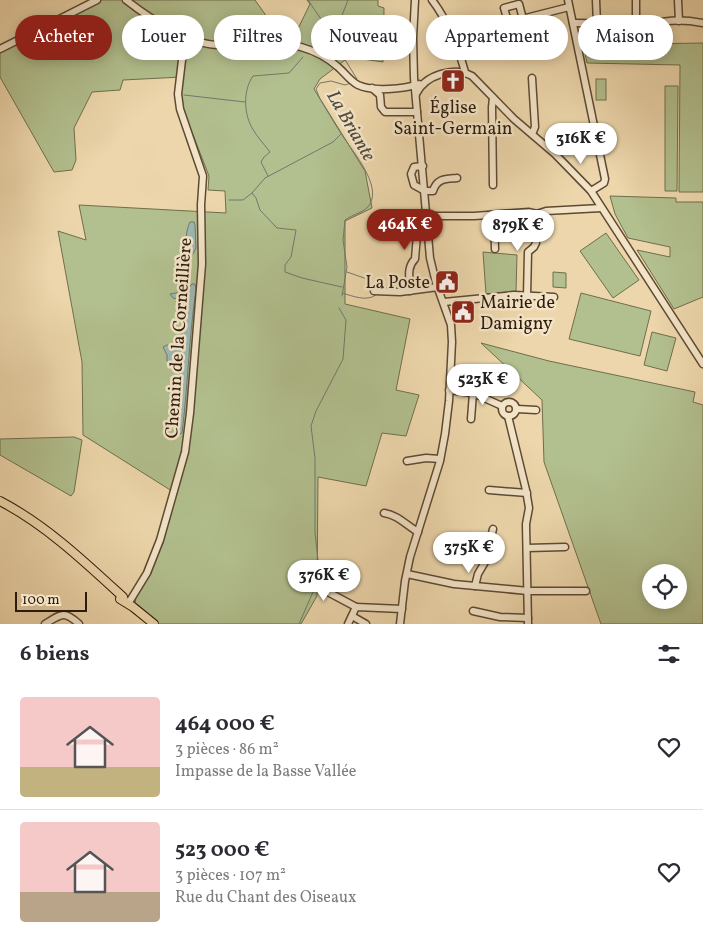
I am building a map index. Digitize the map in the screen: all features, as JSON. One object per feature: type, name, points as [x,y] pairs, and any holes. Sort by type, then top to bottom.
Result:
[{"type":"main road","points":[[0,502],[39,524],[124,597],[131,609],[149,624]]},
{"type":"main road","points":[[128,603],[154,624]]},
{"type":"street","points":[[0,49],[97,0]]},
{"type":"street","points":[[126,0],[147,15]]},
{"type":"street","points":[[400,624],[407,574],[440,459],[445,434],[450,390],[452,342],[451,325],[430,258],[412,38],[415,0]]},
{"type":"street","points":[[432,0],[441,12],[452,35],[465,72]]},
{"type":"street","points":[[596,0],[597,15]]},
{"type":"street","points":[[636,0],[636,15]]},
{"type":"street","points":[[678,0],[679,21]]},
{"type":"street","points":[[534,15],[568,3],[574,23],[605,179],[604,183],[591,191]]},
{"type":"street","points":[[673,21],[703,23]]},
{"type":"street","points":[[574,23],[578,23]]},
{"type":"street","points":[[204,44],[290,44],[325,56],[358,84],[376,90],[380,95],[385,112],[417,112]]},
{"type":"street","name":"Chemin de la Corneillière","points":[[128,603],[147,573],[160,540],[185,452],[190,413],[202,264],[201,205],[203,181],[202,170],[180,109],[178,94],[182,60]]},
{"type":"street","points":[[371,88],[425,83],[452,71],[465,72],[472,76],[493,98],[555,154],[591,191],[703,364]]},
{"type":"street","points":[[532,78],[535,127],[532,134]]},
{"type":"street","points":[[416,94],[425,83]]},
{"type":"street","points":[[380,95],[385,88]]},
{"type":"street","points":[[493,98],[493,185]]},
{"type":"street","points":[[423,166],[414,167],[411,174],[414,185],[425,191],[433,191],[435,185],[440,180],[457,178]]},
{"type":"street","points":[[427,216],[494,215],[529,212],[537,214],[546,211],[601,208]]},
{"type":"street","points":[[527,296],[528,252],[536,243],[537,214]]},
{"type":"street","points":[[494,215],[495,249]]},
{"type":"street","points":[[395,233],[428,234]]},
{"type":"street","points":[[410,291],[410,264],[415,259],[416,235]]},
{"type":"street","points":[[377,291],[410,291],[438,287]]},
{"type":"street","points":[[444,302],[514,296],[554,297]]},
{"type":"street","points":[[450,390],[473,393],[502,406]]},
{"type":"street","points":[[471,418],[473,393]]},
{"type":"street","points":[[502,406],[505,402],[510,401],[515,403],[517,409]]},
{"type":"street","points":[[473,611],[528,621],[526,524],[529,508],[508,416],[503,412],[502,406]]},
{"type":"street","points":[[517,409],[536,410]]},
{"type":"street","points":[[508,416],[515,413],[517,409]]},
{"type":"street","points":[[407,461],[426,458],[440,459]]},
{"type":"street","points":[[489,490],[527,493]]},
{"type":"street","points":[[384,513],[398,517],[410,528],[418,532]]},
{"type":"street","points":[[475,586],[478,574],[485,562],[493,529]]},
{"type":"street","points":[[527,548],[565,547]]},
{"type":"street","points":[[407,574],[454,584],[475,586],[528,591],[586,591]]},
{"type":"street","points":[[327,577],[326,592],[356,608],[402,609]]},
{"type":"street","points":[[348,624],[356,608]]},
{"type":"street","points":[[46,624],[61,614],[67,614],[79,624]]},
{"type":"street","points":[[352,616],[366,624]]},
{"type":"green space","points":[[90,0],[255,0],[266,15],[214,15],[214,60],[301,60],[301,22],[310,4],[307,0],[378,0],[378,6],[384,8],[384,15],[311,15],[311,60],[345,60],[320,79],[314,89],[365,171],[372,208],[345,221],[345,304],[410,319],[396,390],[419,395],[406,436],[382,433],[366,486],[318,477],[317,596],[301,624],[157,624],[135,606],[136,595],[163,543],[175,493],[83,435],[82,362],[58,231],[86,240],[79,205],[226,213],[225,191],[208,190],[209,176],[181,104],[182,77],[123,80],[120,90],[92,92],[74,128],[76,160],[72,170],[54,172],[0,77],[0,52],[15,43],[15,60],[112,60],[112,15],[64,15]]},
{"type":"green space","points":[[703,43],[703,192],[679,192],[680,65],[587,63],[586,60],[673,60],[673,44]]},
{"type":"green space","points":[[596,79],[606,79],[606,100],[596,100]]},
{"type":"green space","points":[[665,86],[678,86],[677,191],[665,191]]},
{"type":"green space","points":[[610,196],[676,198],[676,202],[703,202],[703,297],[674,309],[637,250],[670,257],[670,247],[628,238],[615,214]]},
{"type":"green space","points":[[606,233],[639,280],[613,298],[580,251]]},
{"type":"green space","points":[[483,252],[517,255],[516,291],[486,294]]},
{"type":"green space","points":[[553,272],[566,273],[566,288],[553,287]]},
{"type":"green space","points":[[581,293],[651,311],[640,356],[569,339]]},
{"type":"green space","points":[[652,332],[676,338],[667,371],[644,365]]},
{"type":"green space","points":[[481,343],[549,361],[695,392],[693,402],[703,405],[703,624],[601,624],[544,462],[542,400]]},
{"type":"green space","points":[[74,437],[82,440],[74,492],[71,496],[0,455],[0,439]]},
{"type":"water","points":[[190,222],[194,222],[195,225],[196,248],[193,254],[189,254],[187,251],[186,242],[187,229]]},
{"type":"water","points":[[192,284],[195,284],[196,289],[184,415],[182,433],[180,434],[177,430],[180,370],[167,361],[167,355],[163,347],[178,345],[181,341],[185,301],[173,298],[170,294],[187,291]]},
{"type":"waterway","points":[[308,0],[318,15]]},
{"type":"waterway","name":"La Briante","points":[[348,0],[339,23],[333,30],[330,45],[344,58],[356,79]]},
{"type":"waterway","points":[[268,176],[261,162],[270,152],[251,126],[246,108],[247,88],[253,76],[289,73],[303,57]]},
{"type":"waterway","name":"La Briante","points":[[342,296],[347,267],[343,240],[345,220],[368,207],[372,196],[372,188],[360,160],[332,119],[316,89],[320,83],[331,81],[345,85],[351,83]]},
{"type":"waterway","points":[[184,95],[245,102]]},
{"type":"waterway","points":[[252,193],[265,178],[333,142],[341,134]]},
{"type":"waterway","points":[[229,200],[243,200],[252,193],[260,210],[277,228],[296,230],[291,257],[285,265],[285,272],[342,287]]},
{"type":"waterway","points":[[347,272],[367,279],[377,289]]},
{"type":"waterway","points":[[342,293],[364,298],[376,295]]},
{"type":"waterway","name":"La Briante","points":[[299,624],[313,592],[318,560],[315,533],[315,458],[311,426],[316,411],[343,359],[346,320],[339,308]]},
{"type":"place","name":"Église Saint-Germain","points":[[453,81]]},
{"type":"place","name":"La Poste","points":[[447,282]]},
{"type":"place","name":"Mairie de Damigny","points":[[463,312]]}]
